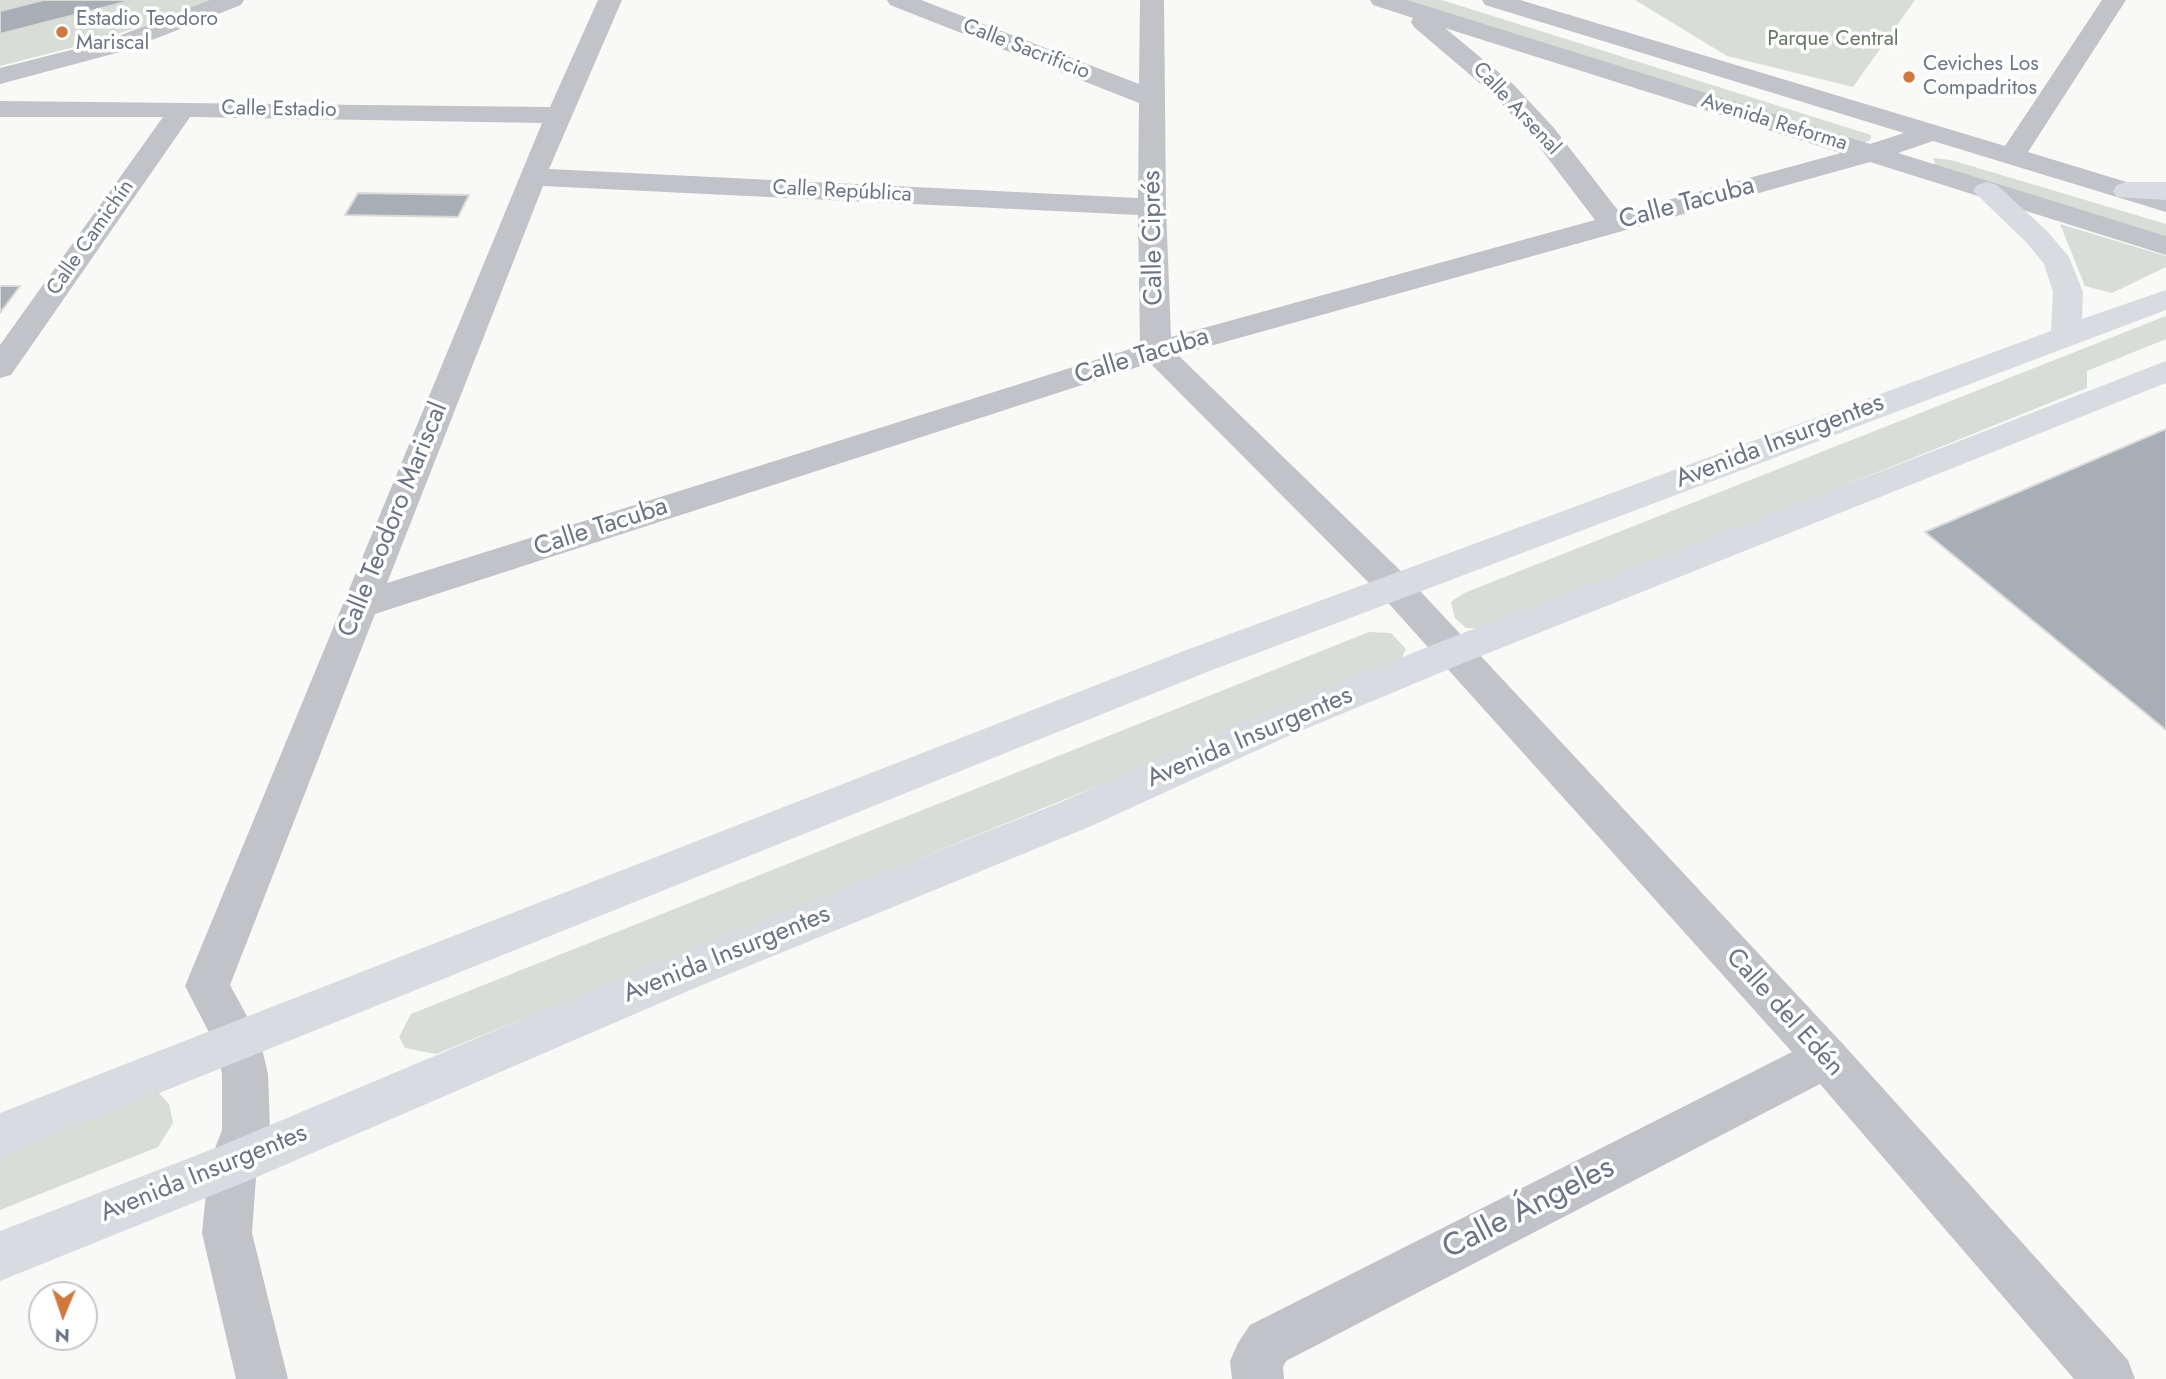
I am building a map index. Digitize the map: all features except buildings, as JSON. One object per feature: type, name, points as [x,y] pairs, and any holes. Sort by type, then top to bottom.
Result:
[{"type":"main road","points":[[1987,191],[2037,237],[2058,262],[2068,292],[2066,334]]},
{"type":"main road","points":[[2127,191],[2166,191]]},
{"type":"main road","name":"Avenida Insurgentes","points":[[0,1135],[1194,662],[2066,334],[2166,299]]},
{"type":"main road","name":"Avenida Insurgentes","points":[[0,1256],[233,1164],[686,971],[1074,815],[1270,727],[1453,652],[2166,371]]},
{"type":"street","points":[[0,76],[115,46],[232,0]]},
{"type":"street","name":"Calle Teodoro Mariscal","points":[[237,1040],[207,986],[532,177],[610,0]]},
{"type":"street","name":"Calle Sacrificio","points":[[900,0],[1153,99]]},
{"type":"street","name":"Calle Ciprés","points":[[1152,0],[1152,207],[1157,351]]},
{"type":"street","name":"Avenida Reforma","points":[[1494,0],[2166,203]]},
{"type":"street","points":[[1575,0],[1653,48]]},
{"type":"street","points":[[2011,157],[2114,0]]},
{"type":"street","name":"Avenida Reforma","points":[[1394,4],[2166,246]]},
{"type":"street","name":"Calle Arsenal","points":[[1394,4],[1505,91],[1544,134],[1613,224]]},
{"type":"street","name":"Calle Estadio","points":[[0,109],[558,115]]},
{"type":"street","name":"Calle Camichín","points":[[0,367],[182,109]]},
{"type":"street","name":"Calle Tacuba","points":[[360,605],[1157,351],[1871,153],[1930,133]]},
{"type":"street","name":"Calle República","points":[[532,177],[1152,207]]},
{"type":"street","points":[[1157,351],[1395,587],[1453,652]]},
{"type":"street","name":"Calle del Edén","points":[[1453,652],[1826,1058],[2109,1379]]},
{"type":"street","points":[[237,1040],[244,1074],[246,1130],[233,1164],[227,1233],[262,1379]]},
{"type":"street","name":"Calle Ángeles","points":[[1258,1379],[1256,1361],[1268,1343],[1826,1058]]},
{"type":"green space","name":"Estadio Teodoro Mariscal","points":[[0,0],[211,0],[164,19],[82,45],[0,66]]},
{"type":"green space","points":[[1399,0],[1442,0],[1871,135],[1871,139],[1862,145]]},
{"type":"green space","name":"Parque Central","points":[[1635,0],[1915,0],[1853,87],[1727,56]]},
{"type":"green space","points":[[1933,158],[1951,160],[2166,224],[2166,236],[1936,167]]},
{"type":"green space","points":[[2060,224],[2166,256],[2166,267],[2112,293],[2085,286]]},
{"type":"green space","points":[[2166,316],[2166,339],[2087,371],[2087,388],[1487,629],[1466,628],[1455,618],[1451,602],[1464,593]]},
{"type":"green space","points":[[1369,632],[1391,633],[1406,649],[1399,664],[436,1054],[405,1048],[399,1037],[411,1014]]},
{"type":"green space","points":[[157,1091],[169,1104],[173,1123],[158,1147],[0,1210],[0,1153]]},
{"type":"place","name":"Estadio Teodoro Mariscal","points":[[62,32]]},
{"type":"place","name":"Ceviches Los Compadritos","points":[[1909,77]]}]
